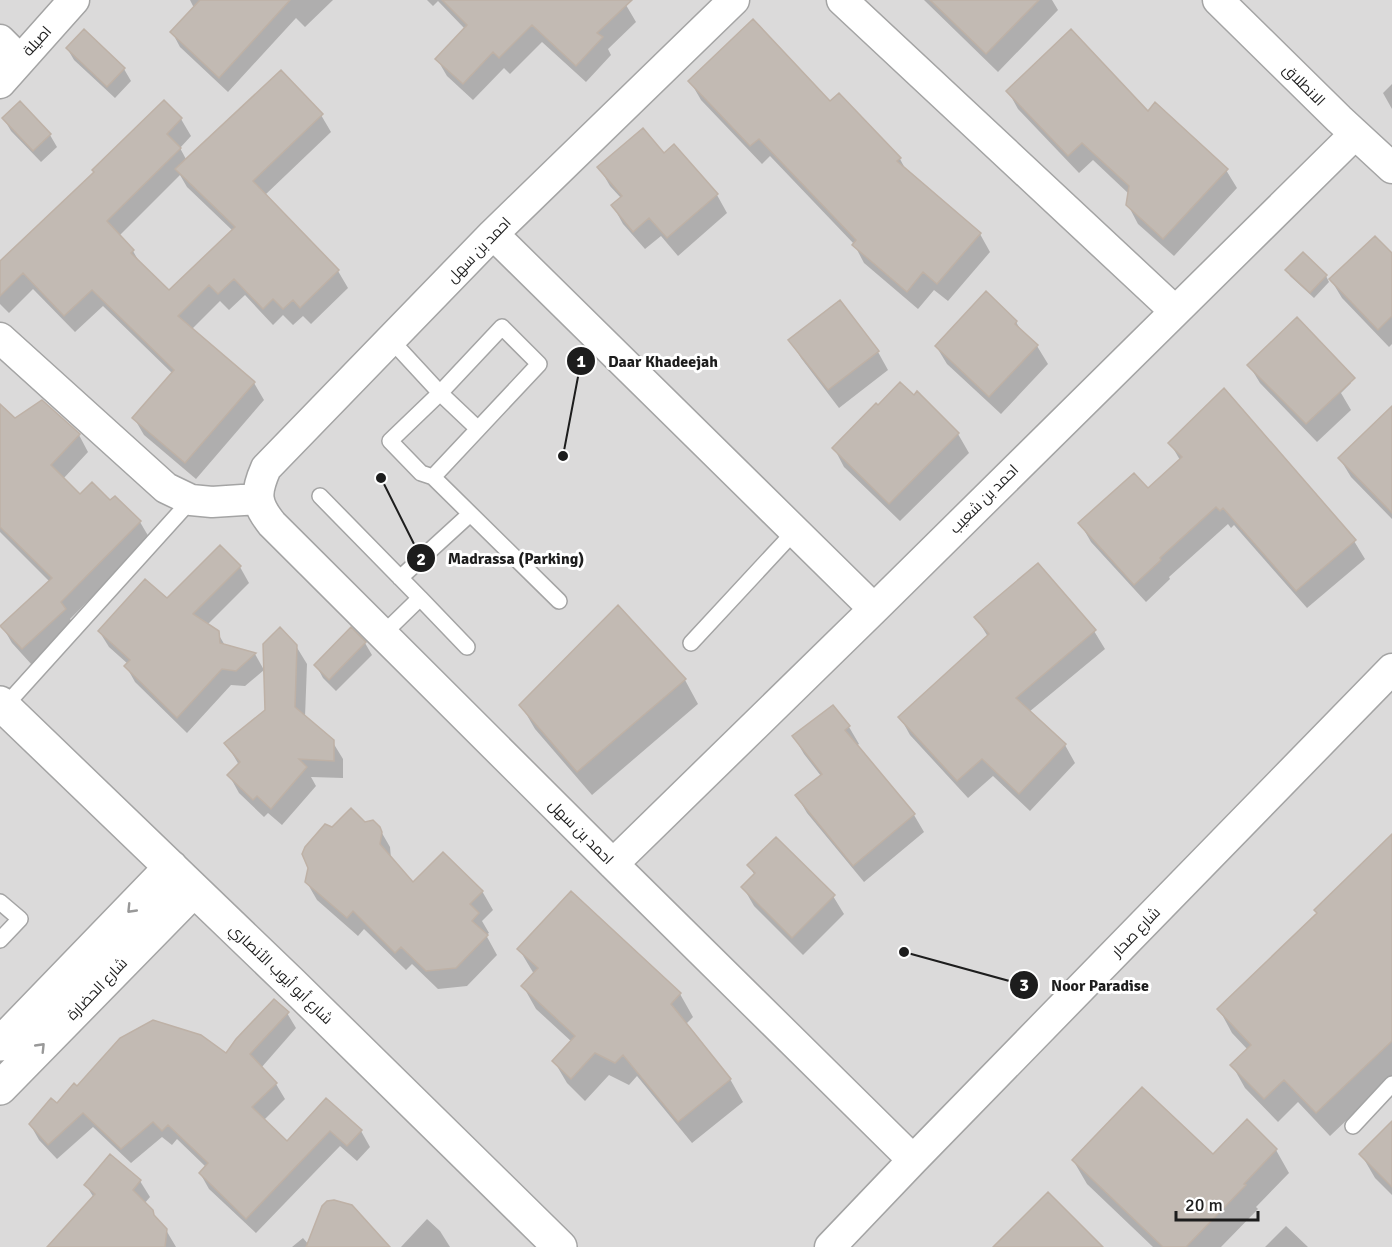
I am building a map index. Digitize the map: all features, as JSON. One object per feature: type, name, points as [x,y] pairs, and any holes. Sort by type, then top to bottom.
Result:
[{"type":"street","name":"اصيلة","points":[[0,83],[10,50],[74,0]]},
{"type":"street","points":[[842,0],[1175,311]]},
{"type":"street","name":"الانطلاق","points":[[1218,0],[1392,168]]},
{"type":"street","name":"احمد بن سهل","points":[[727,7],[493,234],[266,468],[259,484],[258,499],[263,513],[272,524],[913,1160]]},
{"type":"street","name":"احمد بن شعيب","points":[[613,864],[1355,134]]},
{"type":"street","points":[[493,234],[874,609]]},
{"type":"street","points":[[0,338],[165,488],[191,500],[212,502],[258,499]]},
{"type":"street","name":"شارع صحار","points":[[830,1247],[1392,669]]},
{"type":"street","name":"شارع أبو أيوب الأنصاري","points":[[2,705],[560,1247]]},
{"type":"street","points":[[0,1044],[171,867]]},
{"type":"street","name":"شارع الحضارة","points":[[0,1088],[195,890]]},
{"type":"lane","points":[[433,477],[539,363],[502,327],[440,393],[390,441],[421,473],[433,477],[559,601]]},
{"type":"lane","points":[[391,340],[440,393],[478,429]]},
{"type":"lane","points":[[320,496],[467,647]]},
{"type":"lane","points":[[2,705],[191,500]]},
{"type":"lane","points":[[400,579],[470,514]]},
{"type":"lane","points":[[691,643],[795,531]]},
{"type":"lane","points":[[383,634],[420,598]]},
{"type":"lane","points":[[0,902],[20,919],[0,940]]},
{"type":"lane","points":[[1353,1126],[1392,1084]]},
{"type":"shaded area","points":[[0,0],[1392,0],[1392,1247],[0,1247]]},
{"type":"building","points":[[200,0],[290,0],[219,78],[170,32]]},
{"type":"building","points":[[442,0],[632,0],[597,33],[603,37],[576,66],[532,25],[499,58],[493,52],[463,84],[435,59],[467,25]]},
{"type":"building","points":[[930,0],[1039,0],[986,54]]},
{"type":"building","points":[[753,19],[830,101],[839,93],[901,158],[897,161],[981,233],[937,284],[923,272],[907,292],[852,245],[856,240],[759,139],[750,146],[688,81]]},
{"type":"building","points":[[84,29],[125,68],[107,87],[66,48]]},
{"type":"building","points":[[1071,29],[1148,111],[1155,102],[1228,169],[1163,239],[1126,205],[1129,186],[1082,143],[1068,156],[1006,91]]},
{"type":"building","points":[[281,70],[323,114],[253,181],[339,270],[300,308],[293,300],[283,309],[273,299],[263,309],[234,279],[218,294],[209,285],[178,316],[255,382],[185,463],[132,418],[174,370],[92,290],[64,316],[23,273],[0,296],[0,261],[94,172],[92,170],[164,100],[182,118],[167,134],[181,148],[107,221],[134,250],[131,253],[169,290],[235,227],[175,169]]},
{"type":"building","points":[[20,101],[51,134],[33,151],[2,118]]},
{"type":"building","points":[[643,128],[664,153],[674,144],[718,194],[667,238],[649,218],[633,232],[611,205],[622,196],[597,167]]},
{"type":"building","points":[[1375,236],[1392,253],[1392,316],[1378,330],[1329,279]]},
{"type":"building","points":[[1303,252],[1327,275],[1310,293],[1285,270]]},
{"type":"building","points":[[986,291],[1017,321],[1015,324],[1038,345],[989,397],[935,346]]},
{"type":"building","points":[[840,300],[879,351],[828,390],[788,340]]},
{"type":"building","points":[[1297,317],[1355,378],[1306,424],[1247,365]]},
{"type":"building","points":[[900,382],[914,395],[917,391],[959,433],[889,504],[832,448]]},
{"type":"building","points":[[1224,388],[1356,540],[1296,591],[1223,508],[1220,511],[1216,507],[1134,585],[1078,523],[1134,473],[1148,488],[1182,457],[1168,443]]},
{"type":"building","points":[[42,400],[80,434],[51,465],[80,494],[92,482],[110,500],[115,496],[141,521],[61,602],[66,609],[22,649],[0,626],[52,578],[0,527],[0,404],[15,418]]},
{"type":"building","points":[[1392,406],[1392,513],[1338,458]]},
{"type":"building","points":[[220,545],[241,566],[193,614],[219,631],[220,643],[256,653],[236,671],[222,669],[177,718],[124,666],[130,660],[98,631],[145,579],[167,598]]},
{"type":"building","points":[[1038,563],[1096,630],[1016,698],[1066,744],[1019,794],[982,759],[957,781],[898,717],[989,634],[974,617]]},
{"type":"building","points":[[618,605],[686,679],[577,772],[519,705]]},
{"type":"building","points":[[280,627],[297,645],[295,707],[334,740],[334,761],[299,759],[307,767],[271,809],[257,796],[253,800],[227,775],[240,762],[224,743],[265,710],[263,644]]},
{"type":"building","points":[[351,627],[366,642],[329,680],[314,665]]},
{"type":"building","points":[[833,705],[850,726],[845,730],[915,814],[853,866],[795,795],[822,774],[792,736]]},
{"type":"building","points":[[351,808],[365,822],[373,820],[380,827],[382,832],[380,844],[413,882],[443,852],[483,891],[470,904],[479,913],[472,921],[488,935],[456,968],[426,971],[401,947],[395,953],[353,911],[347,918],[305,882],[308,868],[302,854],[305,847],[325,824],[332,827]]},
{"type":"building","points":[[1392,834],[1392,1041],[1316,1113],[1284,1080],[1264,1099],[1230,1065],[1251,1045],[1217,1009],[1317,913],[1314,910]]},
{"type":"building","points":[[776,837],[835,895],[792,938],[741,887],[755,873],[747,865]]},
{"type":"building","points":[[571,891],[681,993],[671,1004],[731,1079],[678,1122],[623,1055],[615,1063],[595,1053],[571,1079],[552,1061],[575,1036],[521,986],[538,968],[517,949]]},
{"type":"building","points":[[274,999],[289,1012],[250,1054],[277,1083],[252,1107],[287,1141],[326,1098],[362,1130],[347,1146],[330,1131],[246,1219],[199,1173],[208,1163],[168,1125],[162,1131],[153,1122],[121,1149],[83,1113],[48,1145],[29,1124],[51,1098],[57,1103],[74,1083],[77,1086],[120,1038],[153,1020],[201,1035],[226,1053],[236,1039]]},
{"type":"building","points":[[1142,1087],[1213,1154],[1247,1119],[1277,1149],[1186,1247],[1163,1247],[1072,1160]]},
{"type":"building","points":[[1392,1121],[1392,1187],[1359,1154]]},
{"type":"building","points":[[110,1154],[141,1180],[133,1190],[153,1210],[154,1215],[167,1229],[165,1247],[47,1247],[95,1194],[84,1185]]},
{"type":"building","points":[[1048,1192],[1103,1247],[993,1247]]},
{"type":"building","points":[[334,1200],[352,1205],[390,1247],[306,1247],[322,1206],[327,1201]]},
{"type":"place","name":"Daar Khadeejah","points":[[563,456]]},
{"type":"place","name":"Madrassa (Parking)","points":[[381,478]]},
{"type":"place","name":"Noor Paradise","points":[[904,952]]}]
